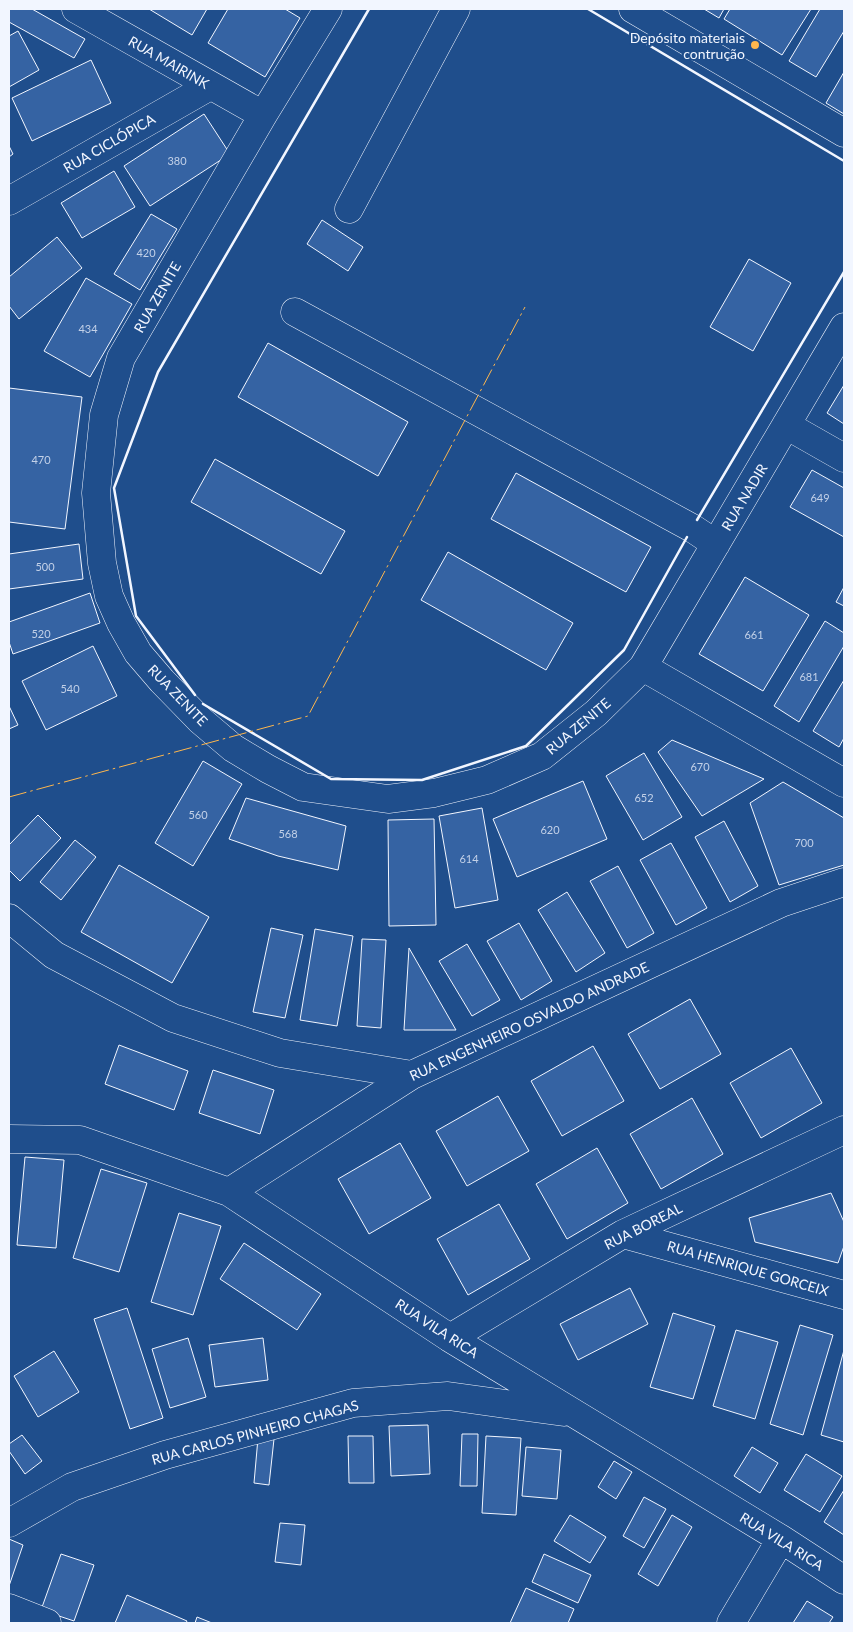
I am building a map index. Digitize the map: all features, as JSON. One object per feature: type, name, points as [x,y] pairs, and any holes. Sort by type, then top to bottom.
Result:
[{"type":"street","name":"RUA MAIRINK","points":[[76,9],[263,115]]},
{"type":"street","name":"RUA ZENITE","points":[[328,9],[263,115],[121,358],[104,415],[96,493],[102,563],[109,596],[121,623],[138,653],[162,681],[200,720],[233,748],[303,787],[388,799],[434,793],[487,780],[542,756],[596,713],[643,667]]},
{"type":"street","points":[[349,209],[456,9]]},
{"type":"street","points":[[633,9],[844,133]]},
{"type":"street","name":"RUA CICLÓPICA","points":[[9,201],[210,86]]},
{"type":"street","points":[[295,312],[692,528],[716,544]]},
{"type":"street","name":"RUA NADIR","points":[[643,667],[844,327]]},
{"type":"street","points":[[786,425],[844,458]]},
{"type":"street","points":[[643,667],[844,783]]},
{"type":"street","name":"RUA ENGENHEIRO OSVALDO ANDRADE","points":[[229,1192],[412,1075],[781,903],[844,882]]},
{"type":"street","points":[[9,918],[54,955],[173,1018],[280,1052],[412,1075]]},
{"type":"street","name":"RUA BOREAL","points":[[450,1338],[623,1234],[844,1130]]},
{"type":"street","name":"RUA VILA RICA","points":[[9,1139],[80,1140],[229,1192],[450,1338],[781,1539],[844,1580]]},
{"type":"street","name":"RUA HENRIQUE GORCEIX","points":[[623,1234],[844,1295]]},
{"type":"street","name":"RUA CARLOS PINHEIRO CHAGAS","points":[[9,1523],[72,1487],[166,1455],[353,1403],[448,1396],[573,1413]]},
{"type":"street","points":[[732,1623],[781,1539]]},
{"type":"street","points":[[9,1608],[47,1623]]},
{"type":"building","points":[[9,9],[32,9],[85,39],[74,58],[9,22]]},
{"type":"building","points":[[149,9],[207,9],[192,35]]},
{"type":"building","points":[[228,9],[285,9],[300,18],[265,77],[208,43]]},
{"type":"building","points":[[704,9],[724,9],[719,18]]},
{"type":"building","points":[[730,9],[811,9],[782,55],[724,19]]},
{"type":"building","points":[[820,9],[844,9],[844,31],[816,77],[789,61]]},
{"type":"building","points":[[18,31],[39,70],[9,87],[9,36]]},
{"type":"building","points":[[91,60],[111,103],[32,141],[12,98]]},
{"type":"building","points":[[844,72],[844,114],[826,103]]},
{"type":"building","points":[[204,114],[230,154],[150,206],[124,166]]},
{"type":"building","points":[[9,146],[13,154],[9,157]]},
{"type":"building","points":[[114,171],[135,207],[82,238],[61,203]]},
{"type":"building","points":[[151,214],[177,229],[140,290],[114,274]]},
{"type":"building","points":[[322,220],[363,247],[348,271],[307,244]]},
{"type":"building","points":[[57,237],[82,268],[19,319],[9,306],[9,277]]},
{"type":"building","points":[[749,259],[791,283],[753,351],[710,327]]},
{"type":"building","points":[[86,278],[132,304],[90,377],[44,351]]},
{"type":"building","points":[[268,343],[408,422],[378,476],[238,397]]},
{"type":"building","points":[[844,385],[844,424],[827,413]]},
{"type":"building","points":[[9,388],[82,397],[65,529],[9,522]]},
{"type":"building","points":[[215,459],[345,531],[321,574],[191,502]]},
{"type":"building","points":[[812,470],[844,488],[844,537],[790,507]]},
{"type":"building","points":[[516,473],[651,547],[626,592],[491,519]]},
{"type":"building","points":[[79,544],[83,579],[9,589],[9,554]]},
{"type":"building","points":[[448,552],[573,623],[546,670],[421,600]]},
{"type":"building","points":[[745,577],[809,615],[763,691],[699,654]]},
{"type":"building","points":[[844,587],[844,606],[836,602]]},
{"type":"building","points":[[90,593],[100,623],[13,654],[9,642],[9,622]]},
{"type":"building","points":[[825,621],[844,633],[844,646],[799,722],[774,706]]},
{"type":"building","points":[[93,646],[117,696],[46,730],[22,681]]},
{"type":"building","points":[[844,680],[844,738],[839,747],[813,731]]},
{"type":"building","points":[[9,706],[18,725],[9,729]]},
{"type":"building","points":[[672,740],[764,779],[702,816],[658,752]]},
{"type":"building","points":[[644,753],[682,817],[643,840],[606,776]]},
{"type":"building","points":[[203,761],[242,784],[193,866],[155,843]]},
{"type":"building","points":[[583,781],[607,839],[517,877],[493,819]]},
{"type":"building","points":[[783,782],[844,818],[844,865],[779,885],[750,803]]},
{"type":"building","points":[[246,798],[346,826],[338,870],[278,856],[229,839]]},
{"type":"building","points":[[482,808],[498,900],[455,908],[439,816]]},
{"type":"building","points":[[38,815],[61,838],[20,881],[9,870],[9,845]]},
{"type":"building","points":[[434,819],[436,925],[389,926],[388,820]]},
{"type":"building","points":[[724,821],[758,886],[730,902],[695,837]]},
{"type":"building","points":[[75,840],[96,857],[61,900],[40,882]]},
{"type":"building","points":[[671,843],[707,908],[676,925],[640,860]]},
{"type":"building","points":[[119,865],[209,917],[172,983],[81,932]]},
{"type":"building","points":[[618,866],[654,933],[627,948],[590,881]]},
{"type":"building","points":[[567,892],[605,953],[576,972],[538,910]]},
{"type":"building","points":[[519,923],[552,981],[521,1000],[487,941]]},
{"type":"building","points":[[271,928],[303,935],[285,1018],[253,1012]]},
{"type":"building","points":[[315,929],[353,936],[337,1026],[300,1020]]},
{"type":"building","points":[[362,939],[386,940],[381,1028],[357,1026]]},
{"type":"building","points":[[467,944],[500,1000],[472,1016],[439,961]]},
{"type":"building","points":[[409,948],[456,1030],[404,1030]]},
{"type":"building","points":[[690,999],[721,1054],[660,1089],[628,1034]]},
{"type":"building","points":[[119,1045],[188,1071],[174,1110],[105,1084]]},
{"type":"building","points":[[593,1046],[624,1101],[562,1136],[531,1081]]},
{"type":"building","points":[[791,1048],[822,1103],[761,1138],[730,1083]]},
{"type":"building","points":[[213,1070],[274,1090],[260,1134],[199,1113]]},
{"type":"building","points":[[498,1096],[529,1151],[467,1186],[436,1131]]},
{"type":"building","points":[[692,1098],[723,1154],[661,1189],[630,1134]]},
{"type":"building","points":[[400,1143],[431,1198],[369,1234],[338,1179]]},
{"type":"building","points":[[597,1148],[628,1203],[567,1239],[536,1184]]},
{"type":"building","points":[[25,1157],[64,1160],[56,1248],[17,1245]]},
{"type":"building","points":[[101,1169],[147,1183],[119,1272],[73,1258]]},
{"type":"building","points":[[831,1193],[844,1222],[844,1246],[838,1263],[755,1242],[749,1218]]},
{"type":"building","points":[[499,1204],[530,1259],[468,1295],[437,1239]]},
{"type":"building","points":[[179,1213],[221,1226],[193,1315],[151,1302]]},
{"type":"building","points":[[244,1243],[321,1294],[297,1330],[220,1279]]},
{"type":"building","points":[[630,1288],[648,1324],[578,1360],[560,1324]]},
{"type":"building","points":[[127,1308],[163,1418],[130,1429],[94,1319]]},
{"type":"building","points":[[673,1313],[715,1326],[693,1399],[650,1387]]},
{"type":"building","points":[[800,1325],[833,1335],[803,1435],[770,1424]]},
{"type":"building","points":[[736,1330],[778,1342],[755,1419],[713,1406]]},
{"type":"building","points":[[188,1338],[206,1397],[170,1408],[152,1349]]},
{"type":"building","points":[[263,1338],[268,1380],[215,1387],[209,1345]]},
{"type":"building","points":[[844,1350],[844,1442],[821,1435]]},
{"type":"building","points":[[54,1351],[79,1392],[38,1417],[14,1376]]},
{"type":"building","points":[[428,1425],[430,1474],[391,1476],[389,1426]]},
{"type":"building","points":[[462,1434],[478,1434],[477,1486],[460,1486]]},
{"type":"building","points":[[22,1435],[42,1461],[25,1474],[9,1451],[9,1444]]},
{"type":"building","points":[[348,1436],[373,1436],[374,1483],[349,1483]]},
{"type":"building","points":[[486,1436],[521,1438],[516,1515],[482,1513]]},
{"type":"building","points":[[258,1438],[274,1439],[269,1485],[254,1483]]},
{"type":"building","points":[[526,1447],[561,1450],[557,1499],[522,1496]]},
{"type":"building","points":[[752,1447],[778,1463],[760,1493],[734,1476]]},
{"type":"building","points":[[806,1454],[842,1476],[820,1512],[784,1490]]},
{"type":"building","points":[[614,1461],[632,1472],[616,1499],[598,1487]]},
{"type":"building","points":[[844,1490],[844,1535],[824,1522]]},
{"type":"building","points":[[644,1497],[666,1509],[644,1548],[623,1536]]},
{"type":"building","points":[[570,1515],[606,1537],[590,1563],[554,1541]]},
{"type":"building","points":[[672,1515],[692,1527],[658,1586],[638,1574]]},
{"type":"building","points":[[280,1523],[305,1525],[301,1565],[275,1562]]},
{"type":"building","points":[[9,1539],[23,1545],[9,1586]]},
{"type":"building","points":[[61,1554],[94,1565],[74,1621],[41,1610]]},
{"type":"building","points":[[544,1554],[591,1575],[578,1603],[532,1582]]},
{"type":"building","points":[[526,1588],[574,1609],[568,1623],[510,1623]]},
{"type":"building","points":[[127,1595],[187,1621],[186,1623],[115,1623]]},
{"type":"building","points":[[807,1601],[833,1617],[829,1623],[793,1623]]},
{"type":"building","points":[[197,1617],[212,1623],[195,1623]]},
{"type":"wall","points":[[195,695],[136,616],[114,488],[158,372],[369,9]]},
{"type":"wall","points":[[588,9],[844,161]]},
{"type":"wall","points":[[697,520],[844,272]]},
{"type":"wall","points":[[203,704],[331,779],[422,780],[526,746],[624,650],[687,537]]},
{"type":"power","points":[[9,797],[308,716],[525,307]]},
{"type":"place","name":"Depósito materiais contrução","points":[[755,45]]}]
